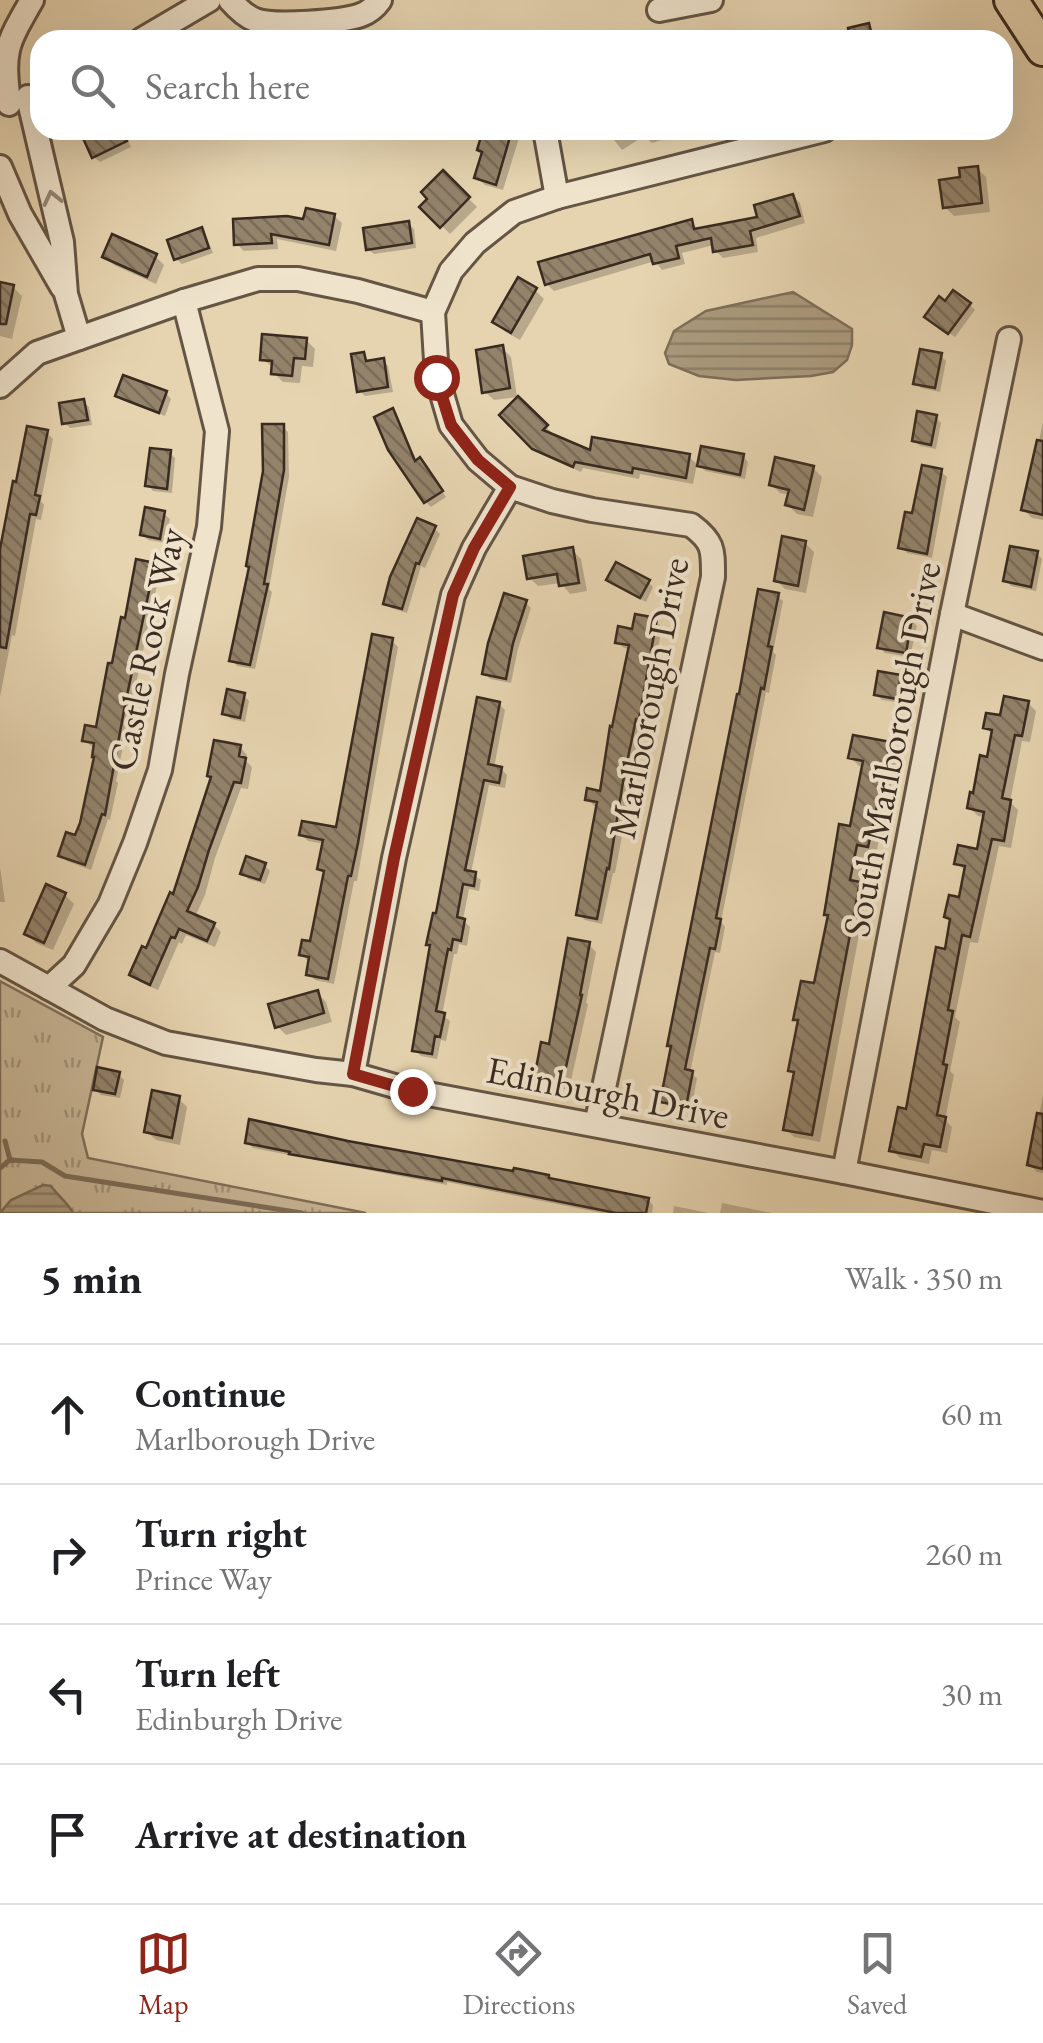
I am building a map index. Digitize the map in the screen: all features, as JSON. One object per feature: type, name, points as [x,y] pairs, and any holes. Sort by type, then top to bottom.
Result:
[{"type":"highway","points":[[1012,0],[1043,49]]},
{"type":"street","points":[[30,136],[5,56],[11,36],[32,0]]},
{"type":"street","points":[[158,30],[209,0]]},
{"type":"street","points":[[230,0],[253,20],[286,23],[363,15],[380,0]]},
{"type":"street","points":[[659,10],[711,0]]},
{"type":"street","points":[[31,140],[62,242],[66,294]]},
{"type":"street","points":[[547,140],[557,197]]},
{"type":"street","name":"Marlborough Drive","points":[[596,1126],[706,614],[713,577],[713,548],[691,525],[592,510],[510,487],[478,460],[451,425],[436,377],[433,312],[451,271],[476,243],[514,212],[557,197],[784,140]]},
{"type":"street","points":[[0,167],[20,214],[66,294],[80,338]]},
{"type":"street","points":[[0,386],[37,353],[184,301],[258,280],[298,280],[358,291],[433,312]]},
{"type":"street","name":"Castle Rock Way","points":[[49,988],[74,965],[83,950],[110,904],[135,842],[160,770],[210,527],[217,431],[184,301]]},
{"type":"street","name":"South Marlborough Drive","points":[[844,1172],[1009,340]]},
{"type":"street","points":[[353,1074],[394,858],[453,595],[474,548],[510,487]]},
{"type":"street","points":[[952,614],[1043,648]]},
{"type":"street","name":"Edinburgh Drive","points":[[0,961],[105,1018],[166,1044],[353,1074],[412,1091],[1043,1212]]},
{"type":"green space","points":[[0,981],[103,1037],[82,1134],[88,1158],[366,1213],[0,1213]]},
{"type":"shaded area","points":[[793,292],[852,329],[847,360],[833,372],[736,380],[699,376],[669,364],[665,353],[674,331],[706,311]]},
{"type":"shaded area","points":[[43,1185],[51,1186],[73,1213],[0,1213],[11,1200]]},
{"type":"building","points":[[869,23],[871,30],[848,30]]},
{"type":"building","points":[[84,140],[127,140],[127,141],[92,158]]},
{"type":"building","points":[[480,140],[509,140],[496,185],[474,178],[482,152],[477,150]]},
{"type":"building","points":[[978,166],[982,203],[943,208],[939,180],[960,177],[959,168]]},
{"type":"building","points":[[443,170],[470,197],[440,228],[419,207],[427,199],[421,192]]},
{"type":"building","points":[[793,194],[800,216],[750,231],[753,245],[713,252],[711,238],[676,246],[679,258],[653,264],[650,254],[545,285],[538,262],[692,219],[694,229],[757,217],[754,205]]},
{"type":"building","points":[[306,208],[335,214],[329,245],[271,234],[272,243],[234,245],[233,219],[303,219]]},
{"type":"building","points":[[409,221],[412,243],[366,250],[363,228]]},
{"type":"building","points":[[202,227],[209,248],[174,260],[167,240]]},
{"type":"building","points":[[112,234],[157,254],[147,277],[102,257]]},
{"type":"building","points":[[518,277],[537,288],[511,333],[492,322]]},
{"type":"building","points":[[0,282],[14,285],[6,324],[0,324]]},
{"type":"building","points":[[953,290],[971,303],[948,334],[924,317],[939,296],[945,301]]},
{"type":"building","points":[[262,334],[307,338],[305,359],[294,358],[292,376],[271,374],[272,361],[260,360]]},
{"type":"building","points":[[503,345],[510,388],[482,393],[476,350]]},
{"type":"building","points":[[920,349],[942,353],[935,388],[913,384]]},
{"type":"building","points":[[364,352],[366,361],[384,358],[388,387],[357,392],[351,354]]},
{"type":"building","points":[[123,375],[167,391],[159,413],[115,396]]},
{"type":"building","points":[[518,396],[548,425],[543,430],[590,450],[592,437],[690,454],[686,478],[575,462],[573,467],[532,449],[499,415]]},
{"type":"building","points":[[84,399],[88,420],[62,424],[59,403]]},
{"type":"building","points":[[393,408],[415,461],[420,457],[443,491],[424,503],[388,450],[374,417]]},
{"type":"building","points":[[917,411],[937,415],[931,445],[912,441]]},
{"type":"building","points":[[262,424],[284,424],[284,470],[264,584],[268,584],[250,665],[229,661],[249,567],[246,566],[263,471]]},
{"type":"building","points":[[27,426],[48,430],[35,495],[40,496],[36,515],[30,514],[6,648],[0,647],[0,549]]},
{"type":"building","points":[[1037,440],[1043,441],[1043,515],[1021,510]]},
{"type":"building","points":[[701,446],[744,454],[740,475],[697,466]]},
{"type":"building","points":[[150,448],[171,450],[167,489],[145,486]]},
{"type":"building","points":[[775,457],[814,466],[804,510],[785,505],[789,490],[769,485]]},
{"type":"building","points":[[922,465],[942,469],[927,554],[898,548],[905,512],[912,513]]},
{"type":"building","points":[[145,507],[165,511],[160,539],[140,535]]},
{"type":"building","points":[[417,518],[436,526],[419,564],[416,563],[402,609],[383,604],[390,577]]},
{"type":"building","points":[[782,536],[806,541],[798,586],[774,581]]},
{"type":"building","points":[[1010,546],[1038,551],[1031,587],[1003,581]]},
{"type":"building","points":[[573,547],[579,583],[559,586],[557,574],[527,579],[523,556]]},
{"type":"building","points":[[136,559],[155,563],[105,815],[102,814],[85,865],[58,856],[66,832],[75,835],[80,823],[94,757],[94,743],[82,741],[85,725],[96,727],[108,663],[112,663],[121,617],[125,618]]},
{"type":"building","points":[[616,562],[650,580],[640,598],[606,580]]},
{"type":"building","points":[[758,589],[779,593],[768,646],[772,647],[716,918],[721,919],[715,949],[710,948],[685,1069],[693,1071],[686,1107],[660,1102],[671,1046],[667,1046]]},
{"type":"building","points":[[504,593],[527,600],[506,679],[482,674]]},
{"type":"building","points":[[884,612],[912,618],[906,653],[877,648]]},
{"type":"building","points":[[635,614],[657,618],[597,919],[576,915],[597,802],[585,800],[587,788],[600,791],[629,645],[615,643],[618,626],[632,629]]},
{"type":"building","points":[[372,634],[393,638],[358,843],[328,979],[306,975],[309,957],[299,955],[302,940],[310,941],[324,871],[317,869],[323,840],[299,835],[302,821],[336,827]]},
{"type":"building","points":[[878,671],[901,675],[897,699],[874,695]]},
{"type":"building","points":[[227,689],[245,693],[240,718],[222,714]]},
{"type":"building","points":[[1004,696],[1029,701],[1022,736],[1015,735],[1002,798],[1011,800],[1004,841],[992,839],[970,937],[962,935],[948,1010],[953,1011],[937,1115],[946,1117],[940,1147],[924,1144],[921,1157],[889,1151],[898,1107],[906,1109],[936,947],[945,949],[950,919],[944,917],[949,895],[959,897],[965,866],[954,864],[958,845],[977,849],[984,812],[967,808],[980,755],[987,757],[992,730],[983,728],[986,713],[1000,715]]},
{"type":"building","points":[[477,697],[500,702],[488,764],[502,767],[499,783],[484,780],[465,870],[476,872],[474,886],[463,884],[457,917],[465,919],[461,941],[453,939],[451,950],[448,949],[436,1011],[445,1013],[440,1037],[435,1036],[432,1054],[412,1051],[430,945],[426,945],[436,913]]},
{"type":"building","points":[[853,735],[891,742],[868,847],[857,845],[850,880],[860,882],[812,1135],[783,1130],[794,1072],[788,1071],[798,1020],[793,1020],[801,981],[814,983],[828,915],[824,915],[839,824],[850,826],[863,761],[848,758]]},
{"type":"building","points":[[214,740],[241,745],[239,756],[246,758],[241,783],[234,782],[187,911],[215,923],[207,941],[179,929],[175,938],[171,937],[150,985],[129,975],[142,946],[146,948],[170,892],[173,894],[211,777],[207,776]]},
{"type":"building","points":[[246,856],[266,863],[260,880],[240,874]]},
{"type":"building","points":[[46,884],[66,893],[44,943],[24,934]]},
{"type":"building","points":[[568,938],[590,942],[562,1085],[534,1079],[541,1042],[549,1044]]},
{"type":"building","points":[[318,990],[324,1013],[275,1028],[268,1004]]},
{"type":"building","points":[[97,1067],[120,1072],[115,1094],[93,1090]]},
{"type":"building","points":[[152,1090],[180,1096],[172,1138],[144,1132]]},
{"type":"building","points":[[1037,1113],[1043,1114],[1043,1169],[1027,1165]]},
{"type":"building","points":[[249,1119],[348,1141],[513,1171],[514,1168],[649,1198],[646,1213],[616,1213],[442,1178],[289,1154],[245,1143]]},
{"type":"waterway","points":[[5,1141],[10,1160]]},
{"type":"waterway","points":[[0,1168],[10,1160],[42,1162],[65,1176],[302,1213]]},
{"type":"route","points":[[412,1091],[353,1074],[394,858],[453,595],[474,548],[510,487],[478,460],[451,425],[436,377]]}]
